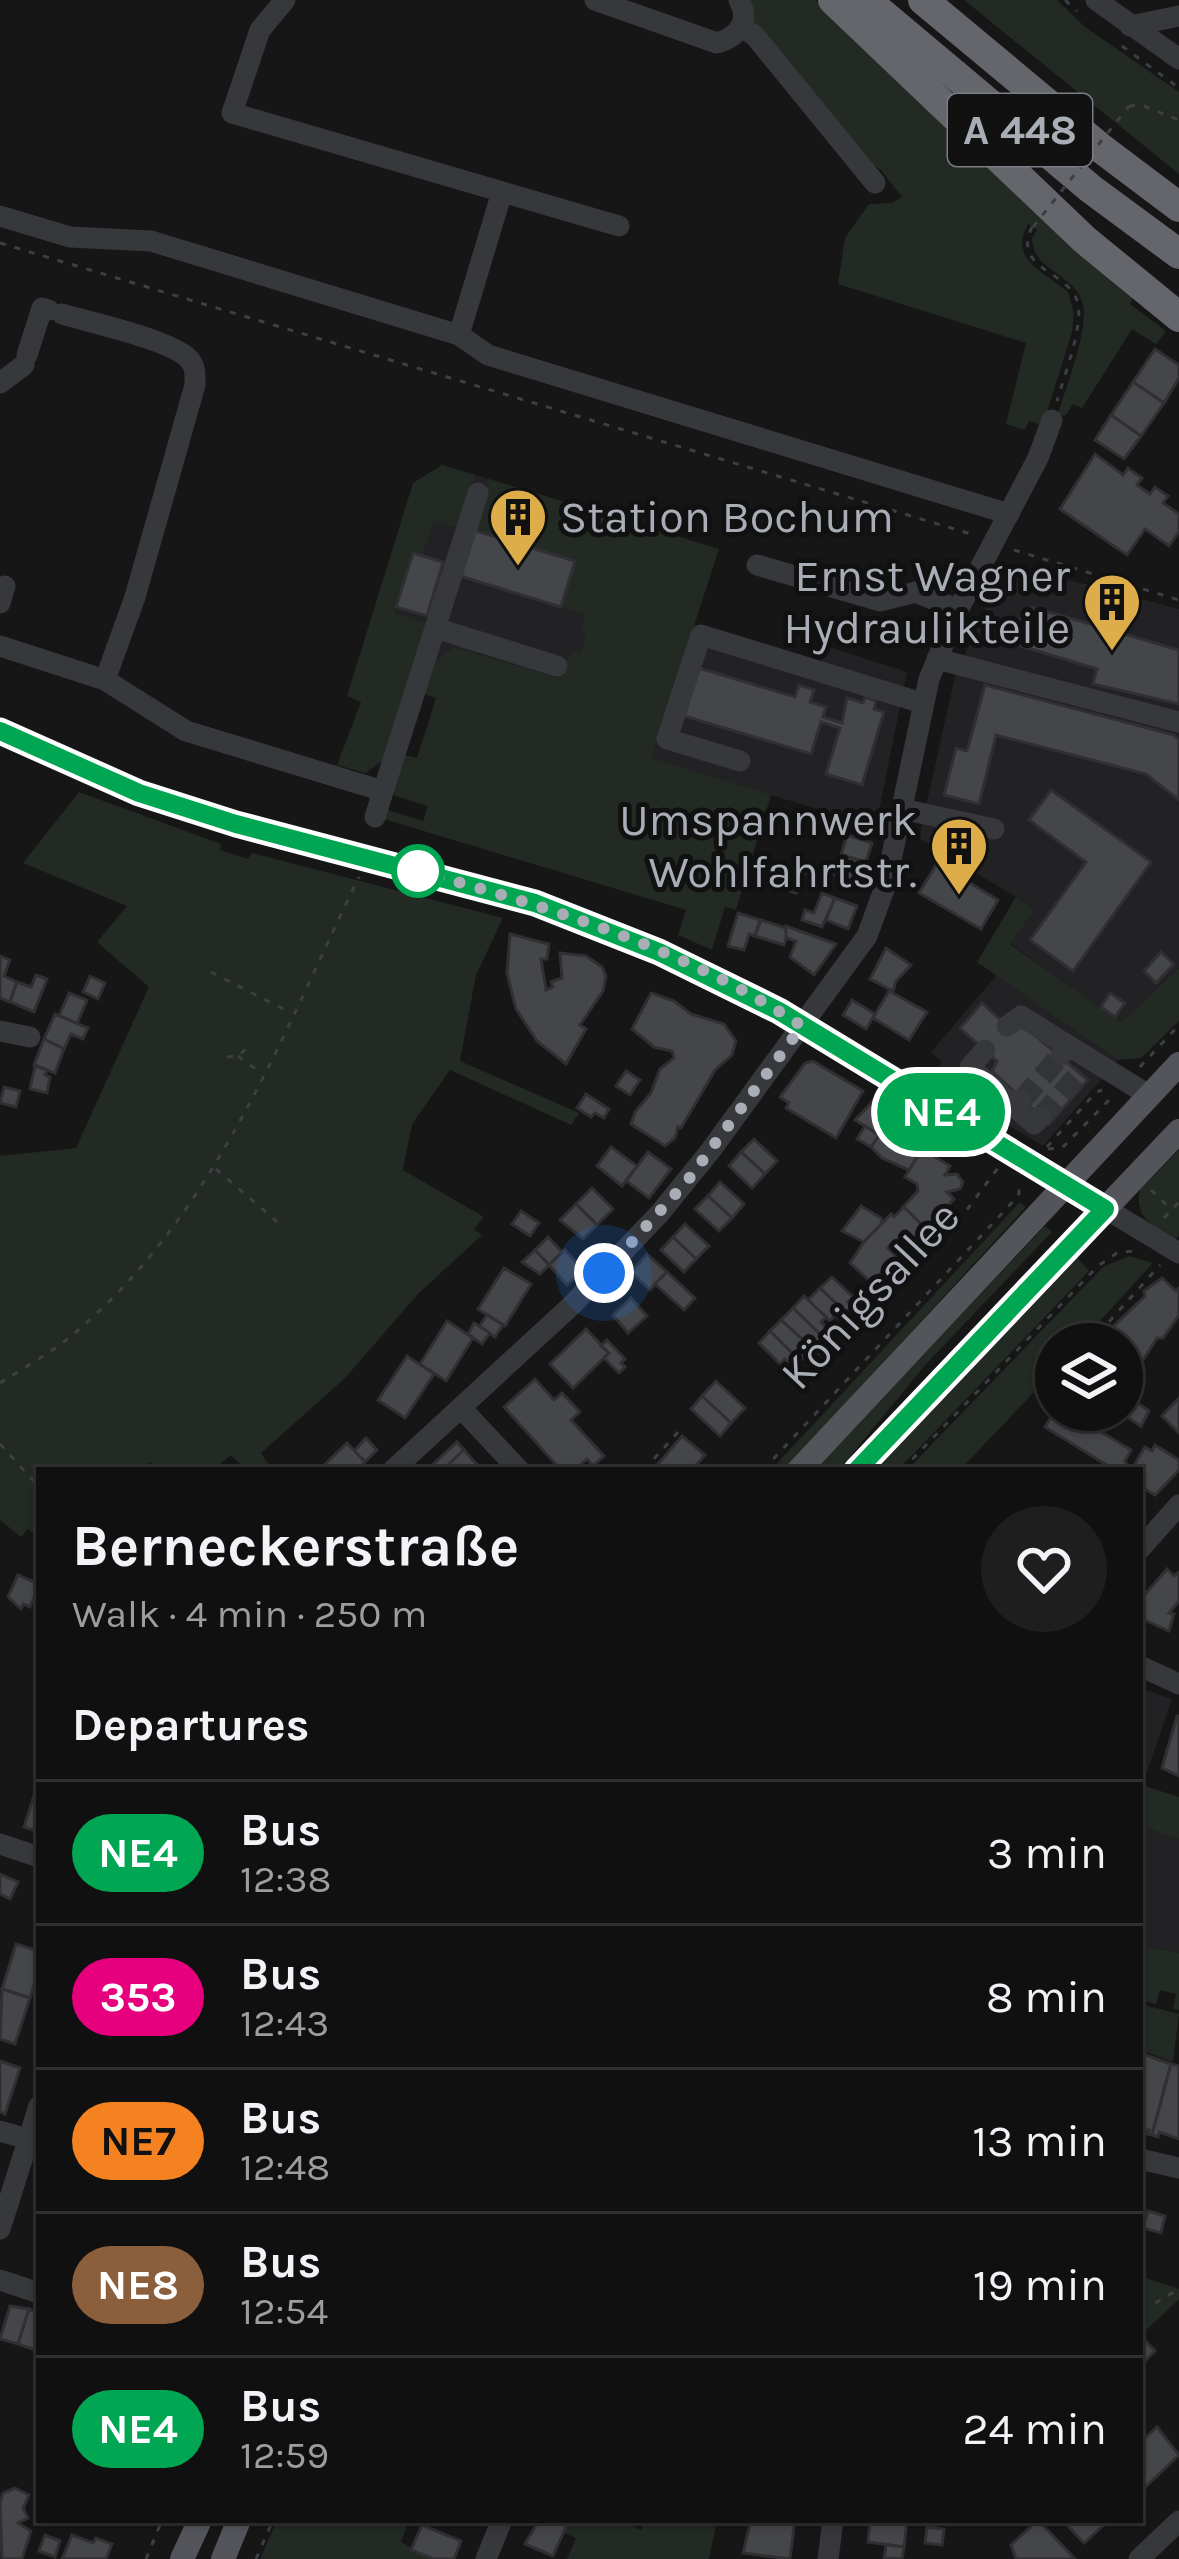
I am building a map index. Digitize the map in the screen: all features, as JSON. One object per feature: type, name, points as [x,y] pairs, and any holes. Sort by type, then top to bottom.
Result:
[{"type":"highway","points":[[833,0],[1084,240],[1179,317]]},
{"type":"highway","name":"A 448","points":[[866,0],[1091,189],[1179,254]]},
{"type":"highway","name":"A 448","points":[[923,0],[1179,207]]},
{"type":"highway","points":[[1102,149],[1179,191]]},
{"type":"main road","name":"Königsallee","points":[[802,1467],[1179,1064]]},
{"type":"main road","points":[[859,1467],[1179,1130]]},
{"type":"main road","points":[[182,2559],[199,2523]]},
{"type":"main road","points":[[223,2559],[238,2523]]},
{"type":"street","points":[[285,0],[260,30],[232,113],[619,226]]},
{"type":"street","points":[[595,0],[717,43],[733,39],[742,27],[739,0]]},
{"type":"street","points":[[1096,0],[1179,59]]},
{"type":"street","points":[[1130,26],[1179,16]]},
{"type":"street","points":[[742,27],[755,36],[875,183]]},
{"type":"street","points":[[459,335],[502,191]]},
{"type":"street","points":[[0,216],[70,237],[151,241],[459,335],[488,355],[1009,514]]},
{"type":"street","points":[[0,383],[26,360],[42,308],[170,347],[194,367],[195,385],[105,680]]},
{"type":"street","points":[[396,1467],[572,1305],[660,1213],[867,936],[886,884],[922,703],[937,659],[1052,421]]},
{"type":"street","points":[[368,860],[374,820],[478,493]]},
{"type":"street","points":[[757,565],[880,602],[916,592],[958,610]]},
{"type":"street","points":[[435,628],[557,666]]},
{"type":"street","points":[[740,761],[667,740],[701,635],[922,703]]},
{"type":"street","points":[[0,646],[105,680],[186,731],[383,791]]},
{"type":"street","points":[[937,659],[1179,722]]},
{"type":"street","points":[[0,731],[139,793],[575,916],[701,970],[970,1129],[1038,1158],[1066,1185],[1176,1252]]},
{"type":"street","points":[[902,808],[994,830]]},
{"type":"street","points":[[1007,1026],[1021,1016],[1086,1066],[1150,1096]]},
{"type":"street","points":[[0,1031],[30,1037]]},
{"type":"street","points":[[985,1050],[970,1067],[1016,1102],[1034,1124],[1041,1117]]},
{"type":"street","points":[[970,1129],[979,1112],[1016,1102]]},
{"type":"street","points":[[461,1408],[516,1467]]},
{"type":"street","points":[[1143,1546],[1179,1505]]},
{"type":"street","points":[[1143,1667],[1179,1684]]},
{"type":"street","points":[[0,1844],[36,1856]]},
{"type":"street","points":[[0,2229],[36,2115]]},
{"type":"street","points":[[0,2131],[28,2139]]},
{"type":"street","points":[[1143,2159],[1179,2168]]},
{"type":"street","points":[[0,2280],[36,2292]]},
{"type":"street","points":[[1138,2559],[1179,2521]]},
{"type":"street","points":[[486,2559],[501,2523]]},
{"type":"street","points":[[828,2559],[833,2523]]},
{"type":"path","points":[[1052,421],[1079,308],[1071,289],[1031,258],[1027,240],[1129,106],[1141,105],[1179,120]]},
{"type":"path","points":[[0,243],[995,541]]},
{"type":"path","points":[[1024,553],[1179,600]]},
{"type":"path","points":[[0,1383],[72,1336],[176,1225],[215,1168],[368,860]]},
{"type":"path","points":[[211,972],[292,1014]]},
{"type":"path","name":"Königsallee","points":[[767,1467],[1008,1207],[1019,1194],[1018,1180],[1038,1158],[1062,1148],[1179,1025]]},
{"type":"path","points":[[227,1057],[238,1056],[247,1048]]},
{"type":"path","points":[[238,1056],[263,1074]]},
{"type":"path","points":[[1038,1158],[1096,1092],[1126,1081]]},
{"type":"path","points":[[797,1376],[879,1292],[888,1291],[954,1227],[999,1166]]},
{"type":"path","points":[[215,1168],[282,1226]]},
{"type":"path","points":[[905,1467],[1098,1266],[1117,1252],[1135,1251],[1179,1202]]},
{"type":"path","points":[[1109,1323],[1176,1252]]},
{"type":"path","points":[[647,1467],[680,1431]]},
{"type":"path","points":[[0,1444],[36,1484]]},
{"type":"path","points":[[1143,2302],[1157,2302],[1179,2290]]},
{"type":"path","points":[[146,2559],[161,2523]]},
{"type":"path","points":[[256,2559],[272,2523]]},
{"type":"shaded area","points":[[746,0],[815,0],[825,8],[1133,298],[1130,304],[1166,331],[1156,344],[1132,329],[1082,408],[1073,404],[1066,415],[1057,417],[1080,344],[1083,304],[1072,286],[1039,258],[1032,238],[1037,230],[1028,224],[1023,236],[1026,256],[1068,292],[1074,314],[1043,425],[1029,421],[1025,430],[1006,424],[1026,343],[838,284],[845,238],[869,204],[892,203],[902,197],[881,170],[861,158],[751,23]]},
{"type":"shaded area","points":[[964,0],[1057,0],[1085,27],[1179,92],[1179,174]]},
{"type":"shaded area","points":[[442,465],[475,475],[461,522],[455,527],[434,520],[422,556],[412,554],[394,613],[429,624],[388,757],[365,773],[337,765],[361,702],[347,696],[413,483]]},
{"type":"shaded area","points":[[443,465],[718,549],[694,624],[820,661],[826,646],[907,672],[876,826],[355,673]]},
{"type":"shaded area","points":[[489,479],[719,549],[651,758],[771,795],[736,910],[725,907],[712,950],[678,935],[686,910],[384,819],[387,810],[423,821],[428,806],[393,792],[404,755],[417,758],[436,698],[421,693],[430,666],[453,647],[558,678],[572,653],[580,654],[586,635],[581,632],[586,614],[561,607],[575,561],[473,530]]},
{"type":"shaded area","points":[[1006,563],[1179,609],[1179,968],[1121,1024],[1010,943],[1034,908],[919,838],[955,676]]},
{"type":"shaded area","points":[[79,792],[221,844],[220,850],[248,859],[252,853],[503,918],[476,975],[460,1061],[579,1113],[571,1125],[450,1070],[412,1124],[403,1170],[484,1217],[474,1229],[482,1235],[419,1293],[345,1378],[261,1453],[271,1467],[243,1467],[231,1455],[217,1467],[156,1467],[150,1462],[145,1467],[36,1467],[36,1536],[28,1529],[21,1537],[0,1520],[0,1156],[76,1148],[149,987],[97,942],[127,906],[23,863]]},
{"type":"shaded area","points":[[1016,897],[1035,909],[1010,944],[1121,1023],[1179,968],[1179,1021],[1141,1058],[1118,1060],[977,962]]},
{"type":"shaded area","points":[[997,975],[1118,1060],[1043,1146],[974,1105],[933,1073],[942,1062],[931,1052]]},
{"type":"shaded area","points":[[1179,1150],[1179,1236],[1175,1239],[1147,1220],[1139,1199],[1140,1190]]},
{"type":"shaded area","points":[[1020,1202],[1026,1207],[787,1467],[774,1467]]},
{"type":"shaded area","points":[[1045,1226],[1052,1232],[926,1364],[841,1467],[817,1467]]},
{"type":"shaded area","points":[[1076,1256],[1089,1271],[901,1467],[876,1467]]},
{"type":"shaded area","points":[[1129,1256],[1153,1263],[1098,1323],[1049,1323],[1103,1267]]},
{"type":"shaded area","points":[[1035,1337],[1035,1391],[963,1467],[910,1467]]},
{"type":"shaded area","points":[[1143,1689],[1172,1699],[1143,1783]]},
{"type":"shaded area","points":[[1143,1785],[1179,1797],[1179,1839],[1143,1827]]},
{"type":"shaded area","points":[[1143,1827],[1179,1839],[1179,1953],[1143,1947]]},
{"type":"shaded area","points":[[1143,1947],[1179,1953],[1179,2010],[1173,2009],[1176,1994],[1160,1990],[1156,2004],[1143,2001]]},
{"type":"shaded area","points":[[1143,2007],[1179,2014],[1173,2062],[1143,2051]]},
{"type":"shaded area","points":[[1143,2277],[1179,2289],[1179,2299],[1143,2333]]},
{"type":"shaded area","points":[[276,2523],[408,2523],[401,2542],[433,2559],[260,2559]]},
{"type":"shaded area","points":[[568,2523],[626,2523],[641,2530],[644,2523],[716,2523],[709,2559],[567,2559],[576,2538],[563,2532]]},
{"type":"building","points":[[1155,349],[1179,365],[1179,378],[1164,403],[1133,382]]},
{"type":"building","points":[[1133,382],[1164,403],[1141,436],[1111,415]]},
{"type":"building","points":[[1111,415],[1141,436],[1124,459],[1095,440]]},
{"type":"building","points":[[1095,454],[1123,475],[1128,468],[1142,478],[1137,485],[1150,494],[1155,487],[1168,496],[1163,503],[1179,514],[1179,532],[1169,546],[1145,529],[1127,555],[1060,509]]},
{"type":"building","name":"Station Bochum","points":[[473,530],[575,561],[561,607],[460,576]]},
{"type":"building","points":[[413,553],[443,562],[427,616],[396,607]]},
{"type":"building","name":"Ernst Wagner Hydraulikteile","points":[[1032,607],[1179,650],[1179,704],[1093,684],[1097,669],[1021,646],[1025,631],[1018,629],[1021,619],[1028,622]]},
{"type":"building","points":[[699,668],[795,697],[799,685],[814,690],[810,702],[826,707],[823,717],[842,723],[847,698],[876,701],[874,709],[884,712],[862,785],[826,774],[840,728],[821,722],[811,754],[684,716]]},
{"type":"building","points":[[985,685],[1174,735],[1179,740],[1179,800],[1146,774],[996,735],[979,804],[944,795],[956,748],[967,751]]},
{"type":"building","points":[[1051,790],[1151,862],[1073,971],[1030,940],[1086,862],[1029,820]]},
{"type":"building","points":[[847,835],[872,843],[866,862],[841,855]]},
{"type":"building","points":[[841,855],[866,862],[859,882],[835,875]]},
{"type":"building","name":"Umspannwerk Wohlfahrtstr.","points":[[937,863],[998,900],[981,929],[919,893]]},
{"type":"building","points":[[806,864],[831,873],[828,882],[803,873]]},
{"type":"building","points":[[785,867],[803,873],[796,893],[778,887]]},
{"type":"building","points":[[822,893],[835,898],[822,927],[802,920],[805,910],[814,913]]},
{"type":"building","points":[[835,898],[857,906],[848,929],[826,920]]},
{"type":"building","points":[[738,913],[760,920],[744,950],[728,946]]},
{"type":"building","points":[[761,920],[789,929],[784,945],[755,936]]},
{"type":"building","points":[[786,926],[836,944],[814,975],[790,957],[796,941],[786,938]]},
{"type":"building","points":[[510,934],[549,944],[547,959],[541,959],[546,990],[562,978],[560,953],[586,956],[606,976],[603,991],[580,1025],[586,1029],[566,1064],[537,1041],[516,1009],[507,973]]},
{"type":"building","points":[[886,948],[911,965],[893,991],[870,979]]},
{"type":"building","points":[[1161,952],[1174,964],[1156,983],[1144,971]]},
{"type":"building","points":[[0,956],[10,960],[4,976],[17,982],[10,1002],[0,998]]},
{"type":"building","points":[[36,975],[47,979],[34,1012],[10,1002],[17,982],[31,987]]},
{"type":"building","points":[[90,976],[105,983],[98,999],[83,992]]},
{"type":"building","points":[[889,991],[927,1012],[909,1040],[873,1018]]},
{"type":"building","points":[[69,993],[87,1000],[77,1024],[59,1016]]},
{"type":"building","points":[[651,993],[674,1001],[691,1014],[724,1024],[736,1041],[732,1055],[715,1070],[675,1138],[665,1146],[631,1124],[660,1069],[674,1058],[672,1051],[654,1047],[632,1029]]},
{"type":"building","points":[[1110,993],[1125,1003],[1115,1017],[1101,1007]]},
{"type":"building","points":[[852,1000],[875,1014],[866,1029],[843,1015]]},
{"type":"building","points":[[982,1003],[1013,1031],[1024,1026],[1088,1080],[1049,1124],[992,1071],[997,1061],[960,1028]]},
{"type":"building","points":[[55,1014],[88,1028],[83,1039],[71,1034],[64,1049],[44,1039]]},
{"type":"building","points":[[44,1039],[64,1049],[55,1073],[34,1065]]},
{"type":"building","points":[[813,1061],[863,1091],[836,1138],[786,1108],[789,1103],[780,1097],[805,1063]]},
{"type":"building","points":[[35,1066],[47,1070],[47,1093],[30,1089]]},
{"type":"building","points":[[626,1071],[640,1080],[630,1095],[616,1086]]},
{"type":"building","points":[[4,1087],[20,1091],[16,1107],[0,1103]]},
{"type":"building","points":[[586,1094],[609,1109],[604,1118],[577,1108]]},
{"type":"building","points":[[874,1100],[893,1112],[879,1135],[855,1120]]},
{"type":"building","points":[[886,1124],[923,1147],[909,1170],[882,1158],[871,1147]]},
{"type":"building","points":[[865,1126],[879,1135],[871,1147],[857,1139]]},
{"type":"building","points":[[754,1139],[777,1161],[765,1174],[741,1152]]},
{"type":"building","points":[[611,1147],[637,1166],[622,1186],[597,1166]]},
{"type":"building","points":[[922,1149],[950,1166],[945,1175],[957,1174],[963,1182],[960,1189],[947,1192],[954,1199],[926,1229],[903,1207],[918,1191],[917,1184],[905,1177]]},
{"type":"building","points":[[648,1152],[671,1169],[649,1198],[626,1181]]},
{"type":"building","points":[[741,1152],[765,1174],[752,1188],[729,1166]]},
{"type":"building","points":[[720,1182],[744,1204],[732,1218],[708,1196]]},
{"type":"building","points":[[592,1188],[613,1209],[597,1225],[576,1204]]},
{"type":"building","points":[[708,1196],[732,1218],[719,1231],[695,1209]]},
{"type":"building","points":[[576,1204],[597,1225],[583,1239],[560,1220]]},
{"type":"building","points":[[861,1206],[881,1218],[882,1224],[864,1242],[842,1231]]},
{"type":"building","points":[[904,1207],[924,1227],[901,1255],[890,1245],[898,1258],[871,1282],[850,1263],[891,1214],[894,1217]]},
{"type":"building","points":[[521,1211],[539,1223],[530,1236],[512,1224]]},
{"type":"building","points":[[685,1224],[709,1246],[696,1259],[673,1237]]},
{"type":"building","points":[[548,1237],[562,1252],[549,1265],[535,1250]]},
{"type":"building","points":[[673,1237],[696,1259],[684,1272],[661,1250]]},
{"type":"building","points":[[535,1250],[549,1265],[540,1274],[522,1262]]},
{"type":"building","points":[[565,1250],[583,1270],[567,1285],[549,1265]]},
{"type":"building","points":[[647,1254],[667,1272],[650,1290],[631,1272]]},
{"type":"building","points":[[504,1268],[531,1284],[505,1326],[478,1309]]},
{"type":"building","points":[[667,1272],[695,1298],[684,1310],[655,1284]]},
{"type":"building","points":[[832,1277],[853,1297],[846,1313],[820,1288]]},
{"type":"building","points":[[1162,1278],[1176,1291],[1179,1288],[1179,1315],[1143,1360],[1143,1323],[1117,1323],[1145,1296],[1144,1291]]},
{"type":"building","points":[[820,1288],[846,1313],[839,1320],[835,1315],[830,1321],[808,1300]]},
{"type":"building","points":[[804,1296],[826,1317],[821,1322],[829,1330],[823,1337],[793,1308]]},
{"type":"building","points":[[631,1298],[647,1316],[628,1333],[613,1315]]},
{"type":"building","points":[[793,1308],[823,1337],[817,1344],[808,1335],[803,1340],[781,1320]]},
{"type":"building","points":[[487,1315],[503,1325],[495,1337],[479,1327]]},
{"type":"building","points":[[781,1320],[803,1340],[798,1346],[807,1354],[800,1361],[770,1331]]},
{"type":"building","points":[[447,1321],[473,1338],[446,1381],[420,1364]]},
{"type":"building","points":[[474,1323],[490,1333],[482,1344],[468,1334]]},
{"type":"building","points":[[586,1329],[609,1353],[573,1388],[550,1364]]},
{"type":"building","points":[[770,1331],[800,1361],[794,1367],[785,1359],[780,1364],[759,1343]]},
{"type":"building","points":[[607,1340],[625,1359],[619,1373],[604,1358],[609,1353],[601,1346]]},
{"type":"building","points":[[407,1356],[434,1374],[405,1418],[378,1400]]},
{"type":"building","points":[[535,1379],[554,1400],[562,1393],[580,1412],[571,1420],[604,1456],[593,1466],[587,1459],[578,1467],[558,1467],[504,1407]]},
{"type":"building","points":[[716,1381],[745,1408],[731,1423],[702,1396]]},
{"type":"building","points":[[702,1396],[731,1423],[720,1436],[691,1409]]},
{"type":"building","points":[[1179,1398],[1179,1433],[1162,1416]]},
{"type":"building","points":[[1052,1431],[1099,1431],[1131,1450],[1125,1461],[1129,1467],[1110,1467]]},
{"type":"building","points":[[682,1436],[705,1455],[695,1467],[656,1467]]},
{"type":"building","points":[[366,1438],[377,1450],[365,1462],[354,1451]]},
{"type":"building","points":[[457,1442],[464,1450],[447,1467],[430,1467]]},
{"type":"building","points":[[347,1443],[365,1462],[360,1467],[322,1467]]},
{"type":"building","points":[[1155,1445],[1179,1460],[1179,1470],[1155,1495],[1143,1488],[1143,1467],[1133,1467],[1145,1447],[1152,1451]]},
{"type":"building","points":[[464,1450],[479,1467],[447,1467]]},
{"type":"building","points":[[1167,1569],[1174,1576],[1179,1572],[1179,1601],[1169,1613],[1174,1614],[1169,1631],[1143,1619],[1143,1597]]},
{"type":"building","points":[[18,1575],[36,1583],[30,1607],[23,1604],[21,1609],[8,1597]]},
{"type":"building","points":[[1179,1716],[1179,1776],[1162,1768]]},
{"type":"building","points":[[35,1792],[36,1792],[36,1831],[24,1827]]},
{"type":"building","points":[[0,1874],[18,1882],[10,1899],[0,1894]]},
{"type":"building","points":[[16,1944],[36,1950],[30,1998],[2,1989]]},
{"type":"building","points":[[2,1989],[30,1998],[15,2044],[0,2039]]},
{"type":"building","points":[[1143,2054],[1171,2064],[1152,2135],[1147,2134],[1149,2130],[1143,2129]]},
{"type":"building","points":[[0,2061],[20,2068],[5,2114],[0,2112]]},
{"type":"building","points":[[1171,2064],[1179,2066],[1179,2139],[1159,2132],[1158,2137],[1152,2135]]},
{"type":"building","points":[[1148,2211],[1165,2216],[1161,2233],[1143,2228]]},
{"type":"building","points":[[10,2306],[29,2309],[18,2344],[0,2339]]},
{"type":"building","points":[[29,2309],[36,2313],[35,2350],[18,2344]]},
{"type":"building","points":[[1143,2338],[1155,2351],[1143,2363]]},
{"type":"building","points":[[1157,2427],[1179,2455],[1143,2489],[1143,2440]]},
{"type":"building","points":[[15,2488],[29,2495],[23,2508],[28,2518],[18,2523],[31,2531],[22,2559],[2,2559],[0,2503],[3,2493]]},
{"type":"building","points":[[537,2523],[568,2523],[553,2556],[525,2544]]},
{"type":"building","points":[[750,2523],[795,2523],[790,2559],[743,2553]]},
{"type":"building","points":[[870,2523],[907,2523],[904,2547],[868,2542]]},
{"type":"building","points":[[1035,2523],[1041,2523],[1075,2559],[1016,2559],[1011,2545]]},
{"type":"building","points":[[1065,2523],[1106,2523],[1084,2543]]},
{"type":"building","points":[[422,2525],[461,2541],[454,2559],[433,2559],[411,2550]]},
{"type":"building","points":[[927,2527],[944,2529],[942,2545],[925,2543]]},
{"type":"building","points":[[45,2535],[60,2541],[55,2557],[39,2551]]},
{"type":"building","points":[[72,2535],[112,2544],[106,2559],[62,2559]]},
{"type":"building","points":[[886,2545],[904,2547],[902,2559],[884,2558]]},
{"type":"tunnel","points":[[1022,1100],[1061,1055]]},
{"type":"tunnel","points":[[1041,1117],[1080,1073]]},
{"type":"bus line","name":"NE4","points":[[0,731],[139,793],[236,824],[535,903],[701,970],[779,1011],[1105,1209],[860,1467]]},
{"type":"place","name":"Station Bochum","points":[[518,568]]},
{"type":"place","name":"Ernst Wagner Hydraulikteile","points":[[1112,653]]},
{"type":"place","name":"Umspannwerk Wohlfahrtstr.","points":[[959,897]]},
{"type":"route","points":[[418,871],[575,916],[701,970],[802,1026],[688,1180],[604,1273]]}]
